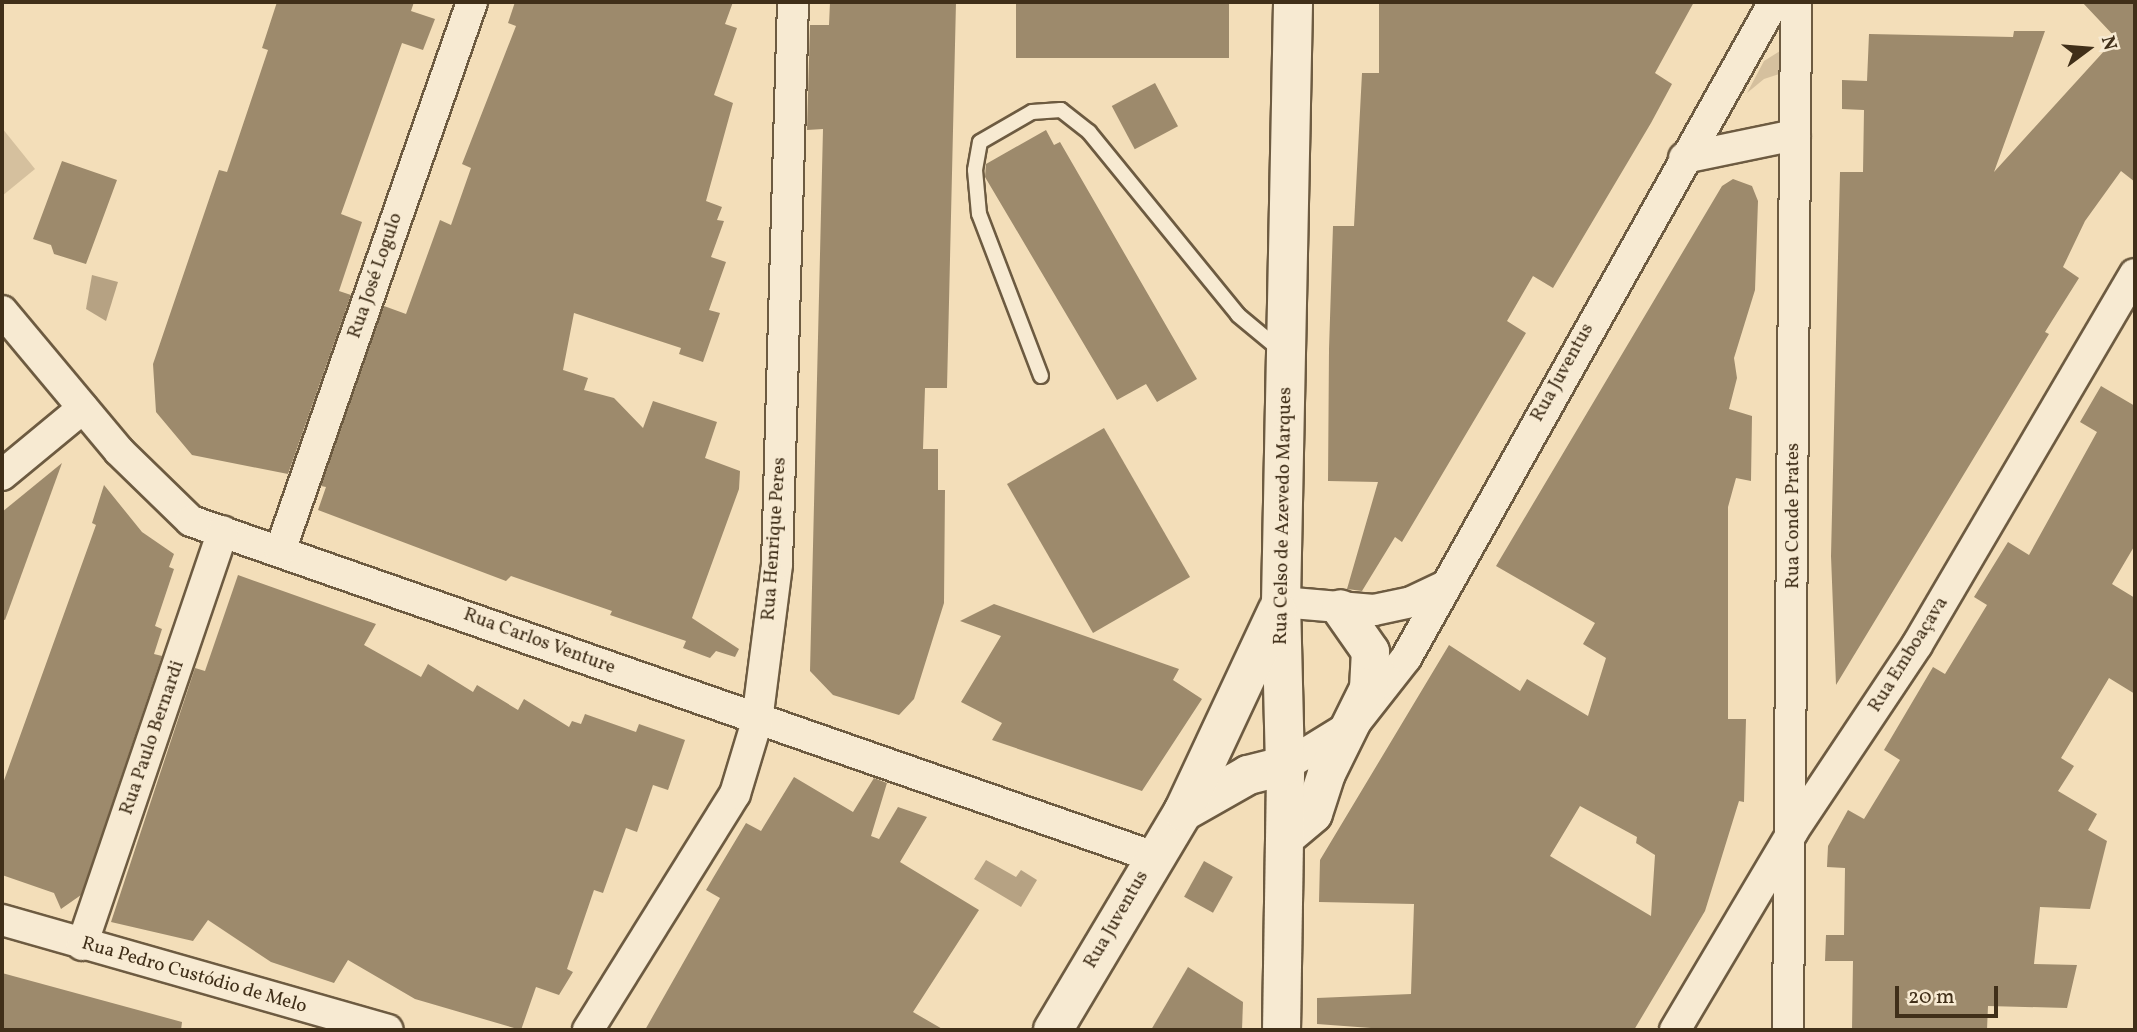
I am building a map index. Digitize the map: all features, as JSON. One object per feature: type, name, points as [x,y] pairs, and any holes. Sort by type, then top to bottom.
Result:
[{"type":"main road","name":"Rua Celso de Azevedo Marques","points":[[1285,766],[1281,603],[1293,2]]},
{"type":"main road","name":"Rua Juventus","points":[[1053,1030],[1183,812],[1281,603]]},
{"type":"main road","name":"Rua Juventus","points":[[1183,812],[1248,775],[1285,766]]},
{"type":"street","name":"Rua José Logulo","points":[[280,551],[472,2]]},
{"type":"street","name":"Rua Henrique Peres","points":[[588,1030],[735,793],[757,720],[777,564],[793,2]]},
{"type":"street","name":"Rua Juventus","points":[[1285,766],[1355,723],[1406,658],[1443,587],[1774,2]]},
{"type":"street","name":"Rua Conde Prates","points":[[1788,1030],[1793,831],[1796,2]]},
{"type":"street","points":[[1684,158],[1795,135]]},
{"type":"street","name":"Rua Emboaçava","points":[[1675,1030],[1793,831],[1917,645],[2135,274]]},
{"type":"street","name":"Rua Carlos Venture","points":[[2,311],[165,500],[191,521],[1154,857]]},
{"type":"street","points":[[2,475],[83,408]]},
{"type":"street","name":"Rua Paulo Bernardi","points":[[82,945],[223,531]]},
{"type":"street","points":[[1281,603],[1374,610],[1411,602],[1443,587]]},
{"type":"street","points":[[1286,836],[1313,813],[1326,773],[1355,723],[1368,688],[1370,651],[1340,608]]},
{"type":"street","name":"Rua Celso de Azevedo Marques","points":[[1281,1030],[1285,766]]},
{"type":"street","name":"Rua Pedro Custódio de Melo","points":[[2,919],[82,945],[388,1030]]},
{"type":"lane","points":[[1041,376],[979,214],[975,170],[981,142],[1032,112],[1061,110],[1089,132],[1238,315],[1286,355]]},
{"type":"shaded area","points":[[1785,48],[1792,70],[1764,79],[1747,93],[1764,61]]},
{"type":"shaded area","points":[[2,128],[35,169],[2,196]]},
{"type":"shaded area","points":[[92,275],[118,282],[106,321],[86,309]]},
{"type":"shaded area","points":[[986,860],[1016,877],[1021,870],[1037,880],[1021,907],[974,879]]},
{"type":"building","points":[[277,2],[414,2],[411,11],[435,19],[423,50],[402,43],[341,214],[362,222],[339,291],[351,295],[288,474],[192,455],[156,412],[153,364],[219,170],[227,172],[268,50],[262,48]]},
{"type":"building","points":[[515,2],[733,2],[725,24],[737,28],[714,95],[733,103],[706,201],[722,207],[717,220],[724,221],[711,257],[726,262],[709,310],[720,313],[703,362],[679,354],[681,348],[574,313],[563,370],[588,378],[584,390],[614,398],[643,428],[653,401],[717,422],[705,458],[740,471],[739,489],[692,618],[739,649],[735,657],[716,651],[710,658],[683,648],[686,641],[610,615],[612,611],[511,576],[506,581],[318,510],[326,487],[321,486],[384,306],[406,314],[440,220],[451,225],[471,168],[462,164],[516,26],[508,23]]},
{"type":"building","points":[[830,2],[956,2],[947,388],[925,388],[923,449],[938,449],[938,490],[945,490],[944,603],[914,699],[899,715],[833,695],[810,671],[823,129],[807,130],[810,25],[829,25]]},
{"type":"building","points":[[1016,2],[1229,2],[1229,58],[1016,58]]},
{"type":"building","points":[[1379,2],[1694,2],[1655,73],[1672,84],[1651,123],[1553,288],[1533,276],[1507,321],[1526,333],[1402,542],[1395,537],[1362,591],[1347,589],[1378,482],[1328,481],[1329,349],[1333,226],[1354,226],[1362,73],[1379,73]]},
{"type":"building","points":[[2082,2],[2135,2],[2135,182],[2121,171],[2085,221],[2063,267],[2079,278],[2045,332],[2049,334],[1836,685],[1831,556],[1840,172],[1863,172],[1864,110],[1842,109],[1842,80],[1867,81],[1869,34],[2013,37],[2014,31],[2045,31],[1994,172],[2116,38]]},
{"type":"building","points":[[1155,83],[1178,126],[1135,149],[1112,106]]},
{"type":"building","points":[[1046,130],[1054,145],[1060,142],[1197,379],[1157,402],[1146,384],[1117,400],[985,177],[986,164]]},
{"type":"building","points":[[62,161],[117,180],[86,264],[54,254],[51,245],[33,239]]},
{"type":"building","points":[[1733,179],[1752,186],[1758,201],[1755,290],[1734,358],[1737,378],[1729,409],[1752,416],[1751,481],[1736,478],[1728,507],[1728,719],[1746,719],[1744,802],[1739,801],[1705,911],[1634,1030],[1398,1030],[1317,1024],[1317,998],[1411,994],[1414,904],[1319,902],[1320,860],[1449,645],[1520,691],[1527,679],[1588,716],[1606,658],[1583,644],[1595,623],[1496,566],[1722,186]],"holes":[[[1580,806],[1637,837],[1636,843],[1655,855],[1651,916],[1550,856]]]},
{"type":"building","points":[[2101,386],[2135,406],[2135,545],[2112,584],[2135,598],[2135,694],[2109,678],[2061,758],[2074,766],[2058,791],[2097,814],[2088,830],[2107,841],[2090,909],[2040,907],[2034,964],[2077,965],[2067,1008],[1988,1006],[1987,1030],[1852,1030],[1853,961],[1825,961],[1826,935],[1844,935],[1845,868],[1827,867],[1828,846],[1848,810],[1864,819],[1900,760],[1884,750],[1933,667],[1945,674],[1987,605],[1974,597],[2008,542],[2029,555],[2097,432],[2080,422]]},
{"type":"building","points":[[1104,428],[1190,577],[1093,633],[1007,484]]},
{"type":"building","points":[[62,463],[5,620],[2,619],[2,512]]},
{"type":"building","points":[[104,485],[142,532],[174,554],[169,567],[174,569],[155,626],[162,629],[154,654],[162,656],[81,895],[61,909],[54,893],[2,875],[2,786],[96,525],[92,523]]},
{"type":"building","points":[[238,575],[376,624],[364,645],[421,677],[428,664],[473,692],[477,685],[518,710],[524,699],[569,727],[572,721],[581,724],[585,714],[636,732],[639,724],[685,740],[668,790],[653,785],[637,832],[626,828],[603,893],[594,890],[567,969],[573,972],[559,995],[536,987],[521,1030],[415,999],[348,960],[334,983],[271,962],[208,920],[193,941],[111,922],[195,668],[205,671]]},
{"type":"building","points":[[994,604],[1179,669],[1173,680],[1202,699],[1142,791],[992,740],[1002,723],[961,702],[1001,636],[960,621]]},
{"type":"building","points":[[794,777],[853,812],[874,778],[887,783],[871,836],[879,839],[898,807],[927,817],[900,862],[979,910],[913,1012],[944,1030],[645,1030],[720,898],[706,890],[713,878],[746,823],[761,831]]},
{"type":"building","points":[[1204,861],[1233,877],[1213,913],[1184,897]]},
{"type":"building","points":[[1188,967],[1243,1002],[1242,1030],[1151,1030]]},
{"type":"building","points":[[2,973],[182,1022],[181,1030],[2,1030]]}]
